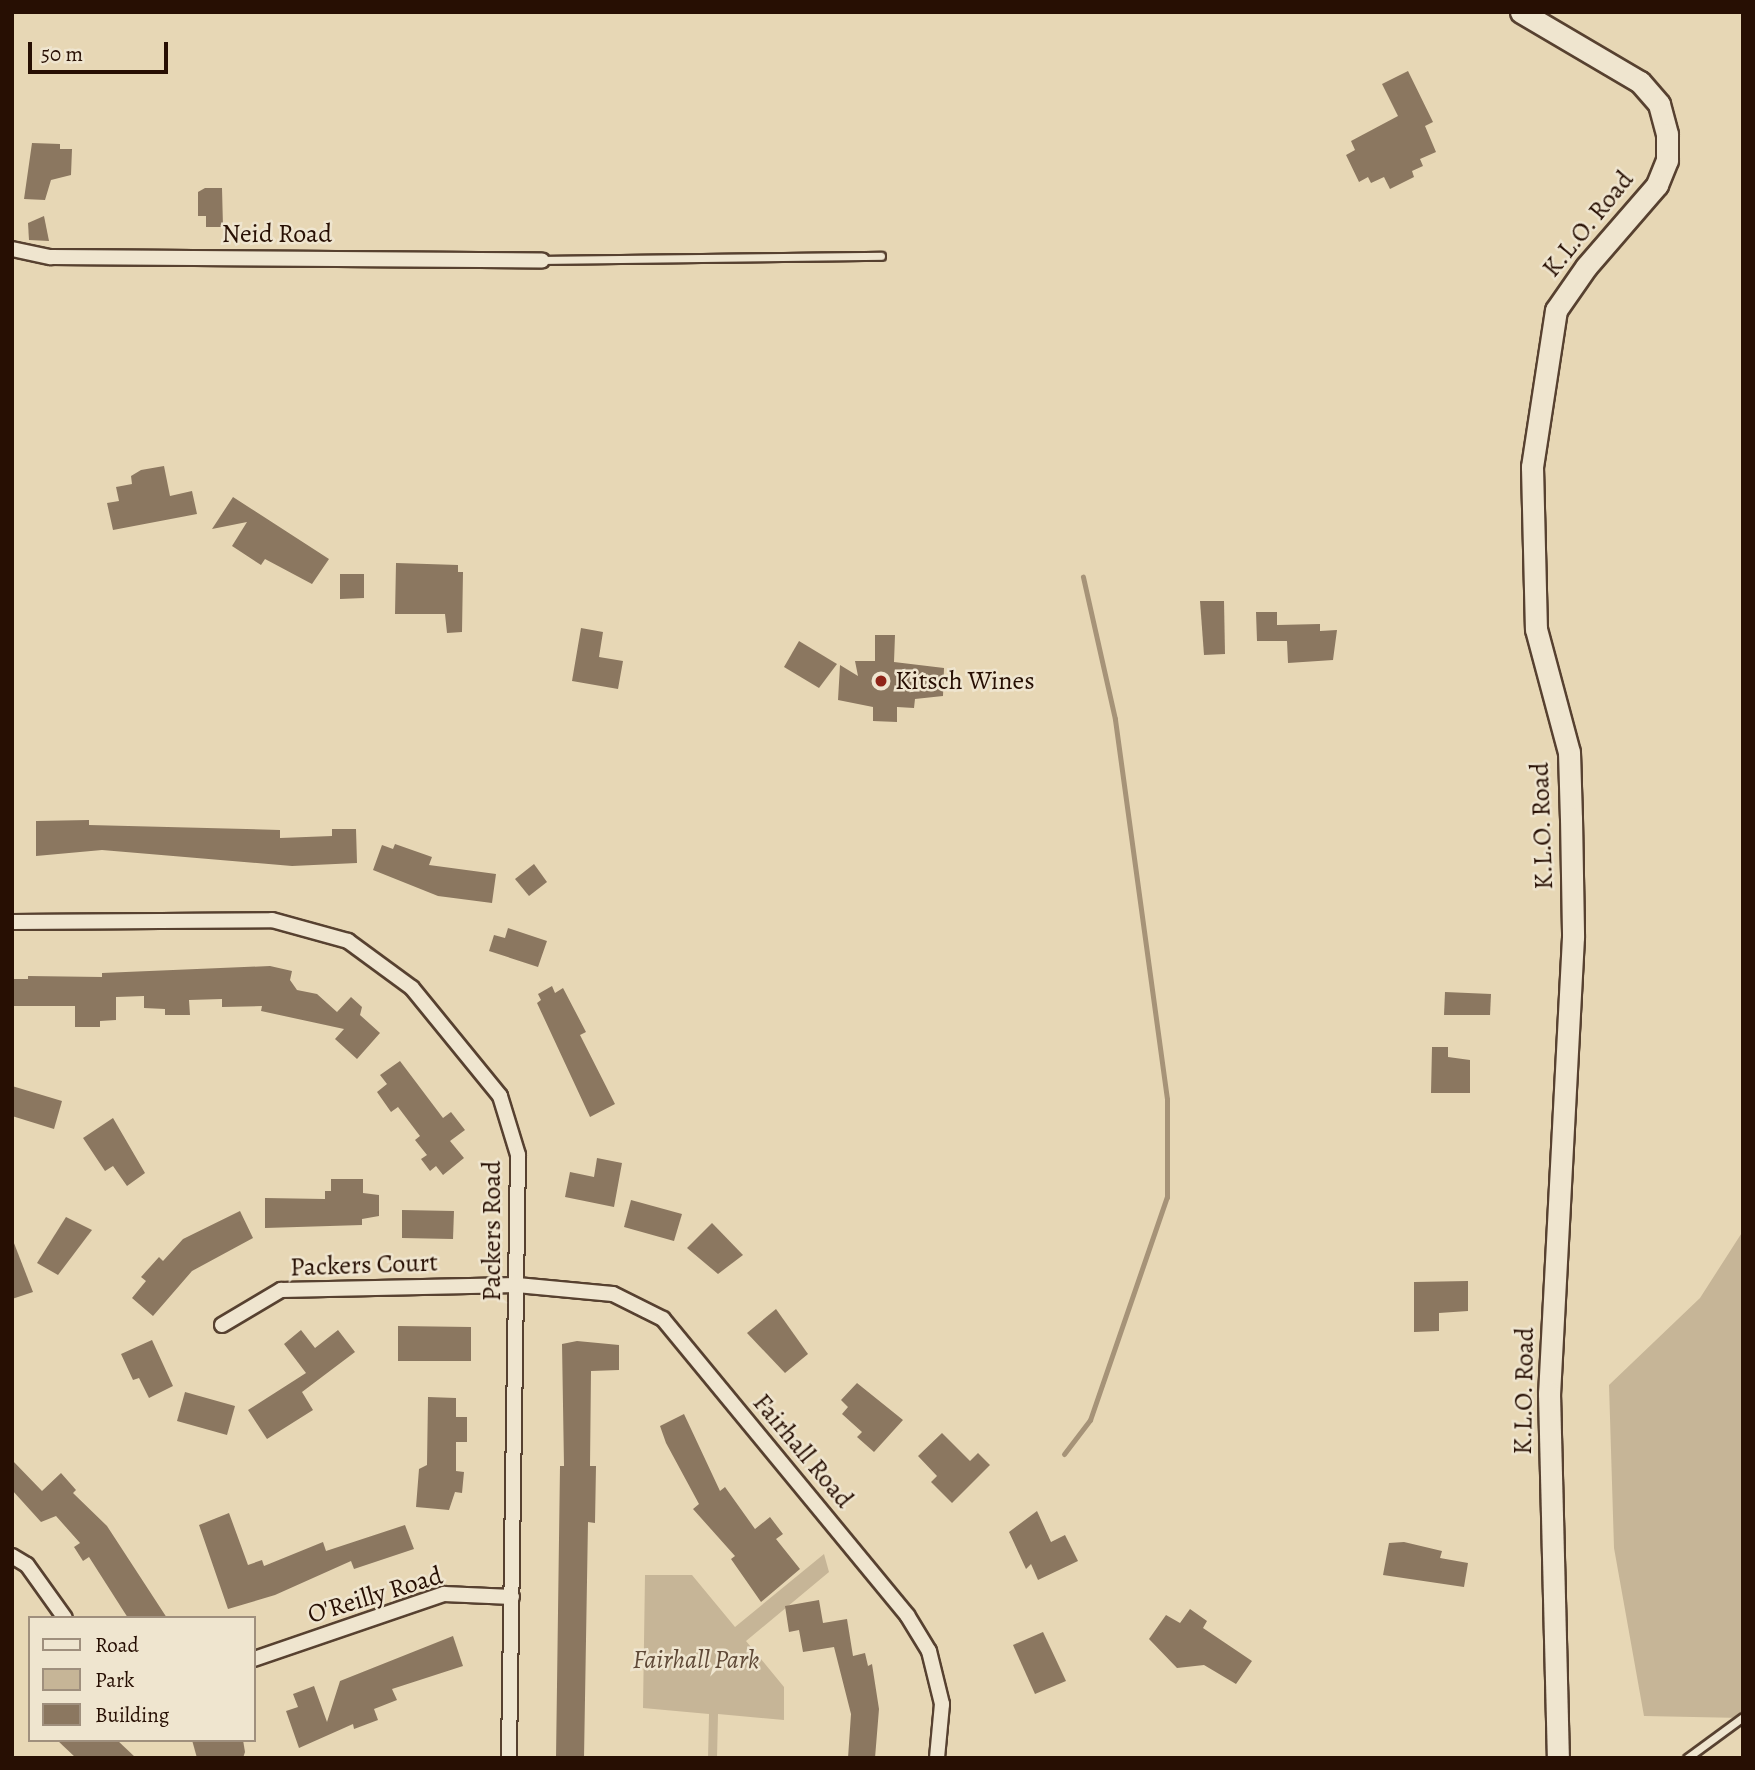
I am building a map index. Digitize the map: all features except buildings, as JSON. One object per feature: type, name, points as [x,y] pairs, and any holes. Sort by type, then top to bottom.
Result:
[{"type":"main road","name":"K.L.O. Road","points":[[1521,12],[1640,82],[1659,104],[1667,134],[1667,160],[1657,186],[1586,267],[1556,310],[1532,467],[1536,629],[1569,752],[1571,818],[1573,937],[1549,1393],[1558,1758]]},
{"type":"street","name":"Neid Road","points":[[12,249],[51,257],[542,260]]},
{"type":"street","name":"Packers Road","points":[[12,922],[272,920],[348,941],[412,988],[500,1096],[518,1156],[509,1758]]},
{"type":"street","name":"Packers Court","points":[[222,1325],[281,1290],[517,1285]]},
{"type":"street","name":"Fairhall Road","points":[[517,1285],[613,1294],[663,1319],[914,1627],[929,1651],[942,1704],[937,1758]]},
{"type":"street","points":[[12,1556],[27,1565],[64,1616]]},
{"type":"street","name":"O'Reilly Road","points":[[256,1658],[444,1594],[512,1597]]},
{"type":"lane","points":[[542,260],[881,256]]},
{"type":"lane","points":[[1687,1758],[1743,1717]]},
{"type":"green space","points":[[1743,1231],[1743,1718],[1644,1716],[1614,1548],[1609,1385],[1700,1298]]},
{"type":"green space","name":"Fairhall Park","points":[[824,1554],[829,1572],[746,1641],[784,1687],[784,1720],[718,1714],[717,1758],[708,1758],[709,1714],[643,1708],[645,1575],[692,1575],[735,1627]]},
{"type":"waterway","points":[[1064,1454],[1090,1420],[1167,1197],[1167,1099],[1115,719],[1083,577]]},
{"type":"place","name":"Kitsch Wines","points":[[881,681]]}]
